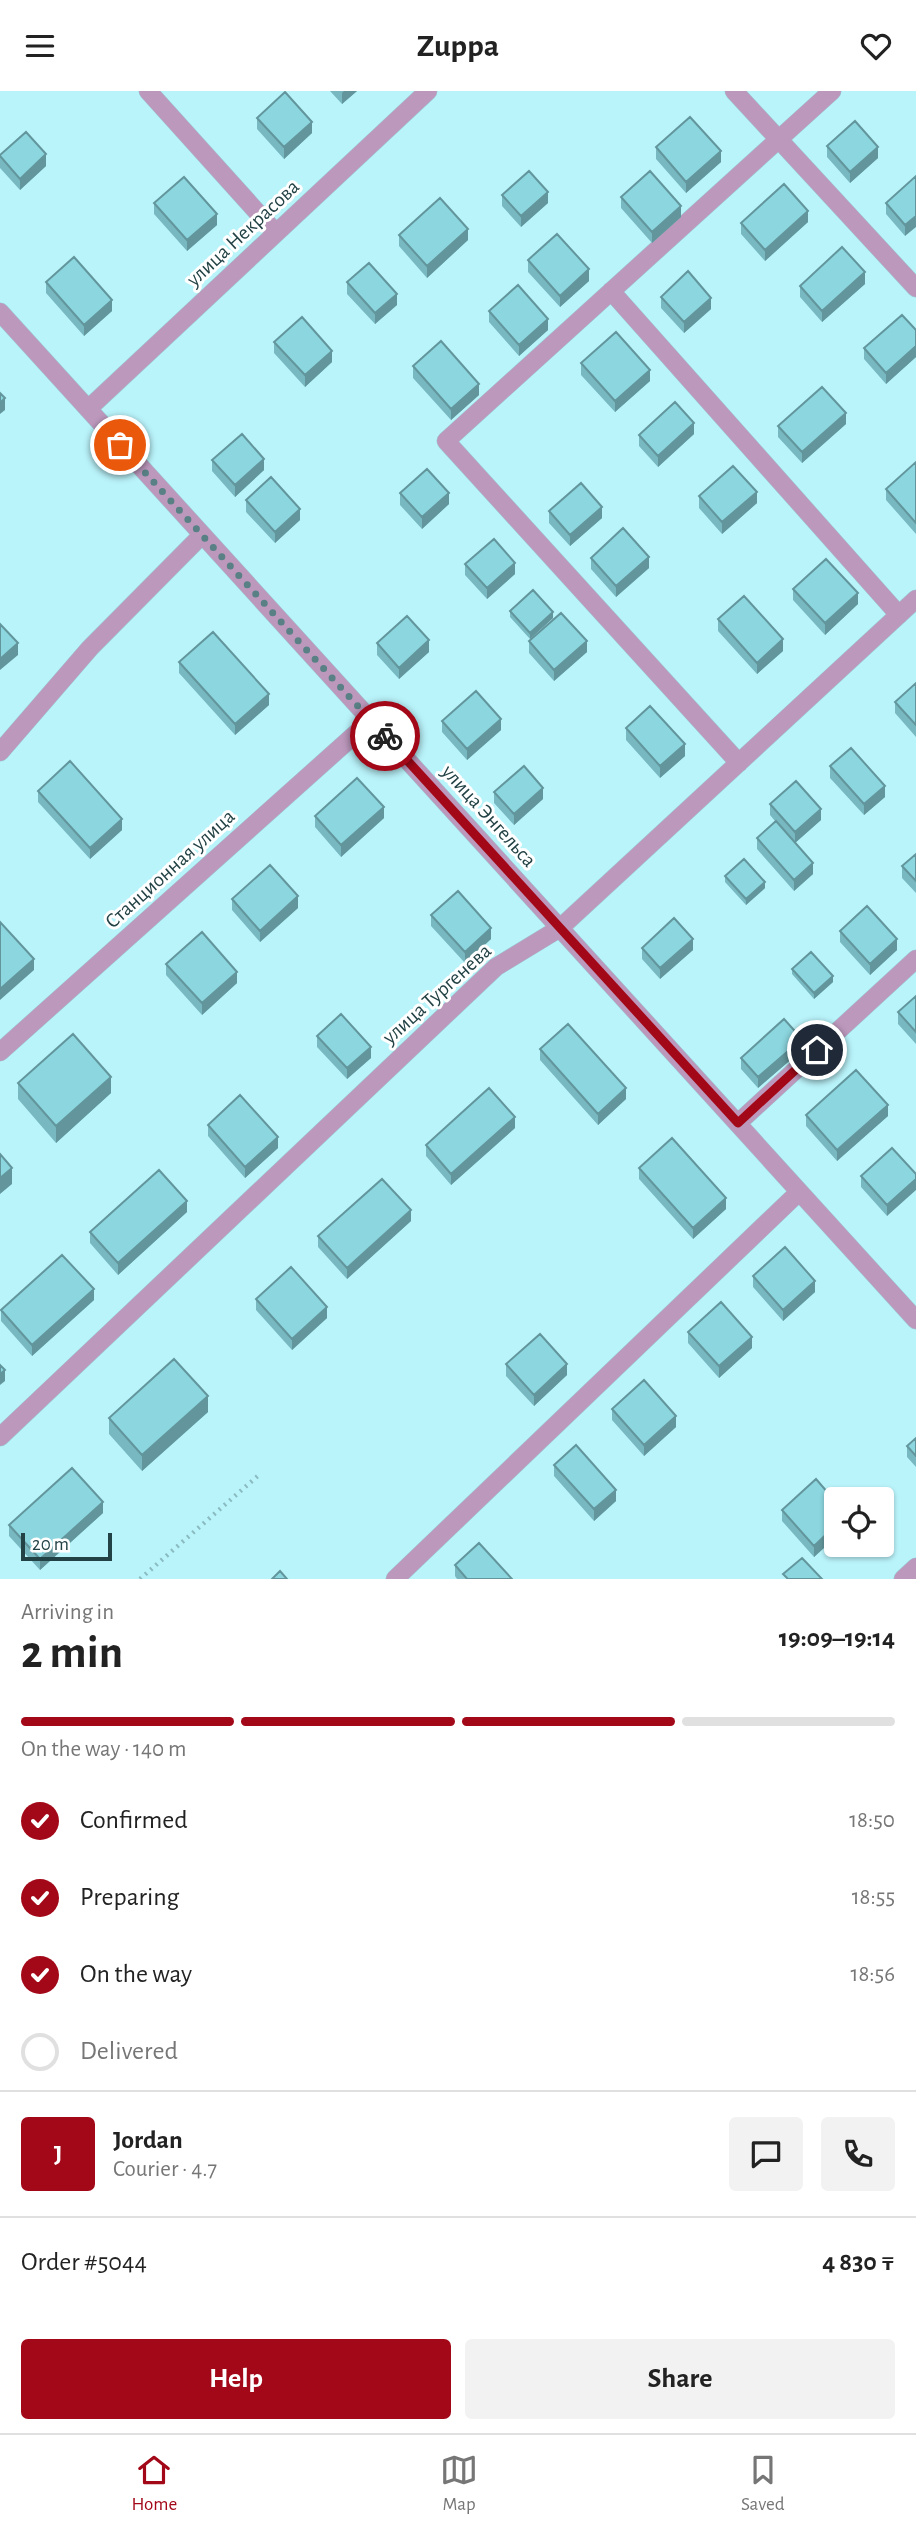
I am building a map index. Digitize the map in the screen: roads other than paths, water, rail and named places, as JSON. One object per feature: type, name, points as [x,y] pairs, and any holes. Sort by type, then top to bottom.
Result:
[{"type":"street","points":[[148,91],[276,233]]},
{"type":"street","name":"улица Некрасова","points":[[88,409],[428,91]]},
{"type":"street","points":[[734,91],[916,288]]},
{"type":"street","points":[[739,763],[446,441],[832,91]]},
{"type":"street","points":[[611,291],[899,615]]},
{"type":"street","name":"улица Энгельса","points":[[0,312],[916,1320]]},
{"type":"street","points":[[0,752],[90,648],[202,535]]},
{"type":"street","name":"улица Тургенева","points":[[0,1437],[496,967],[560,928],[916,599]]},
{"type":"street","name":"Станционная улица","points":[[0,1052],[371,720]]},
{"type":"street","points":[[738,1123],[916,959]]},
{"type":"street","points":[[395,1579],[799,1192]]},
{"type":"street","points":[[903,1579],[916,1567]]}]
